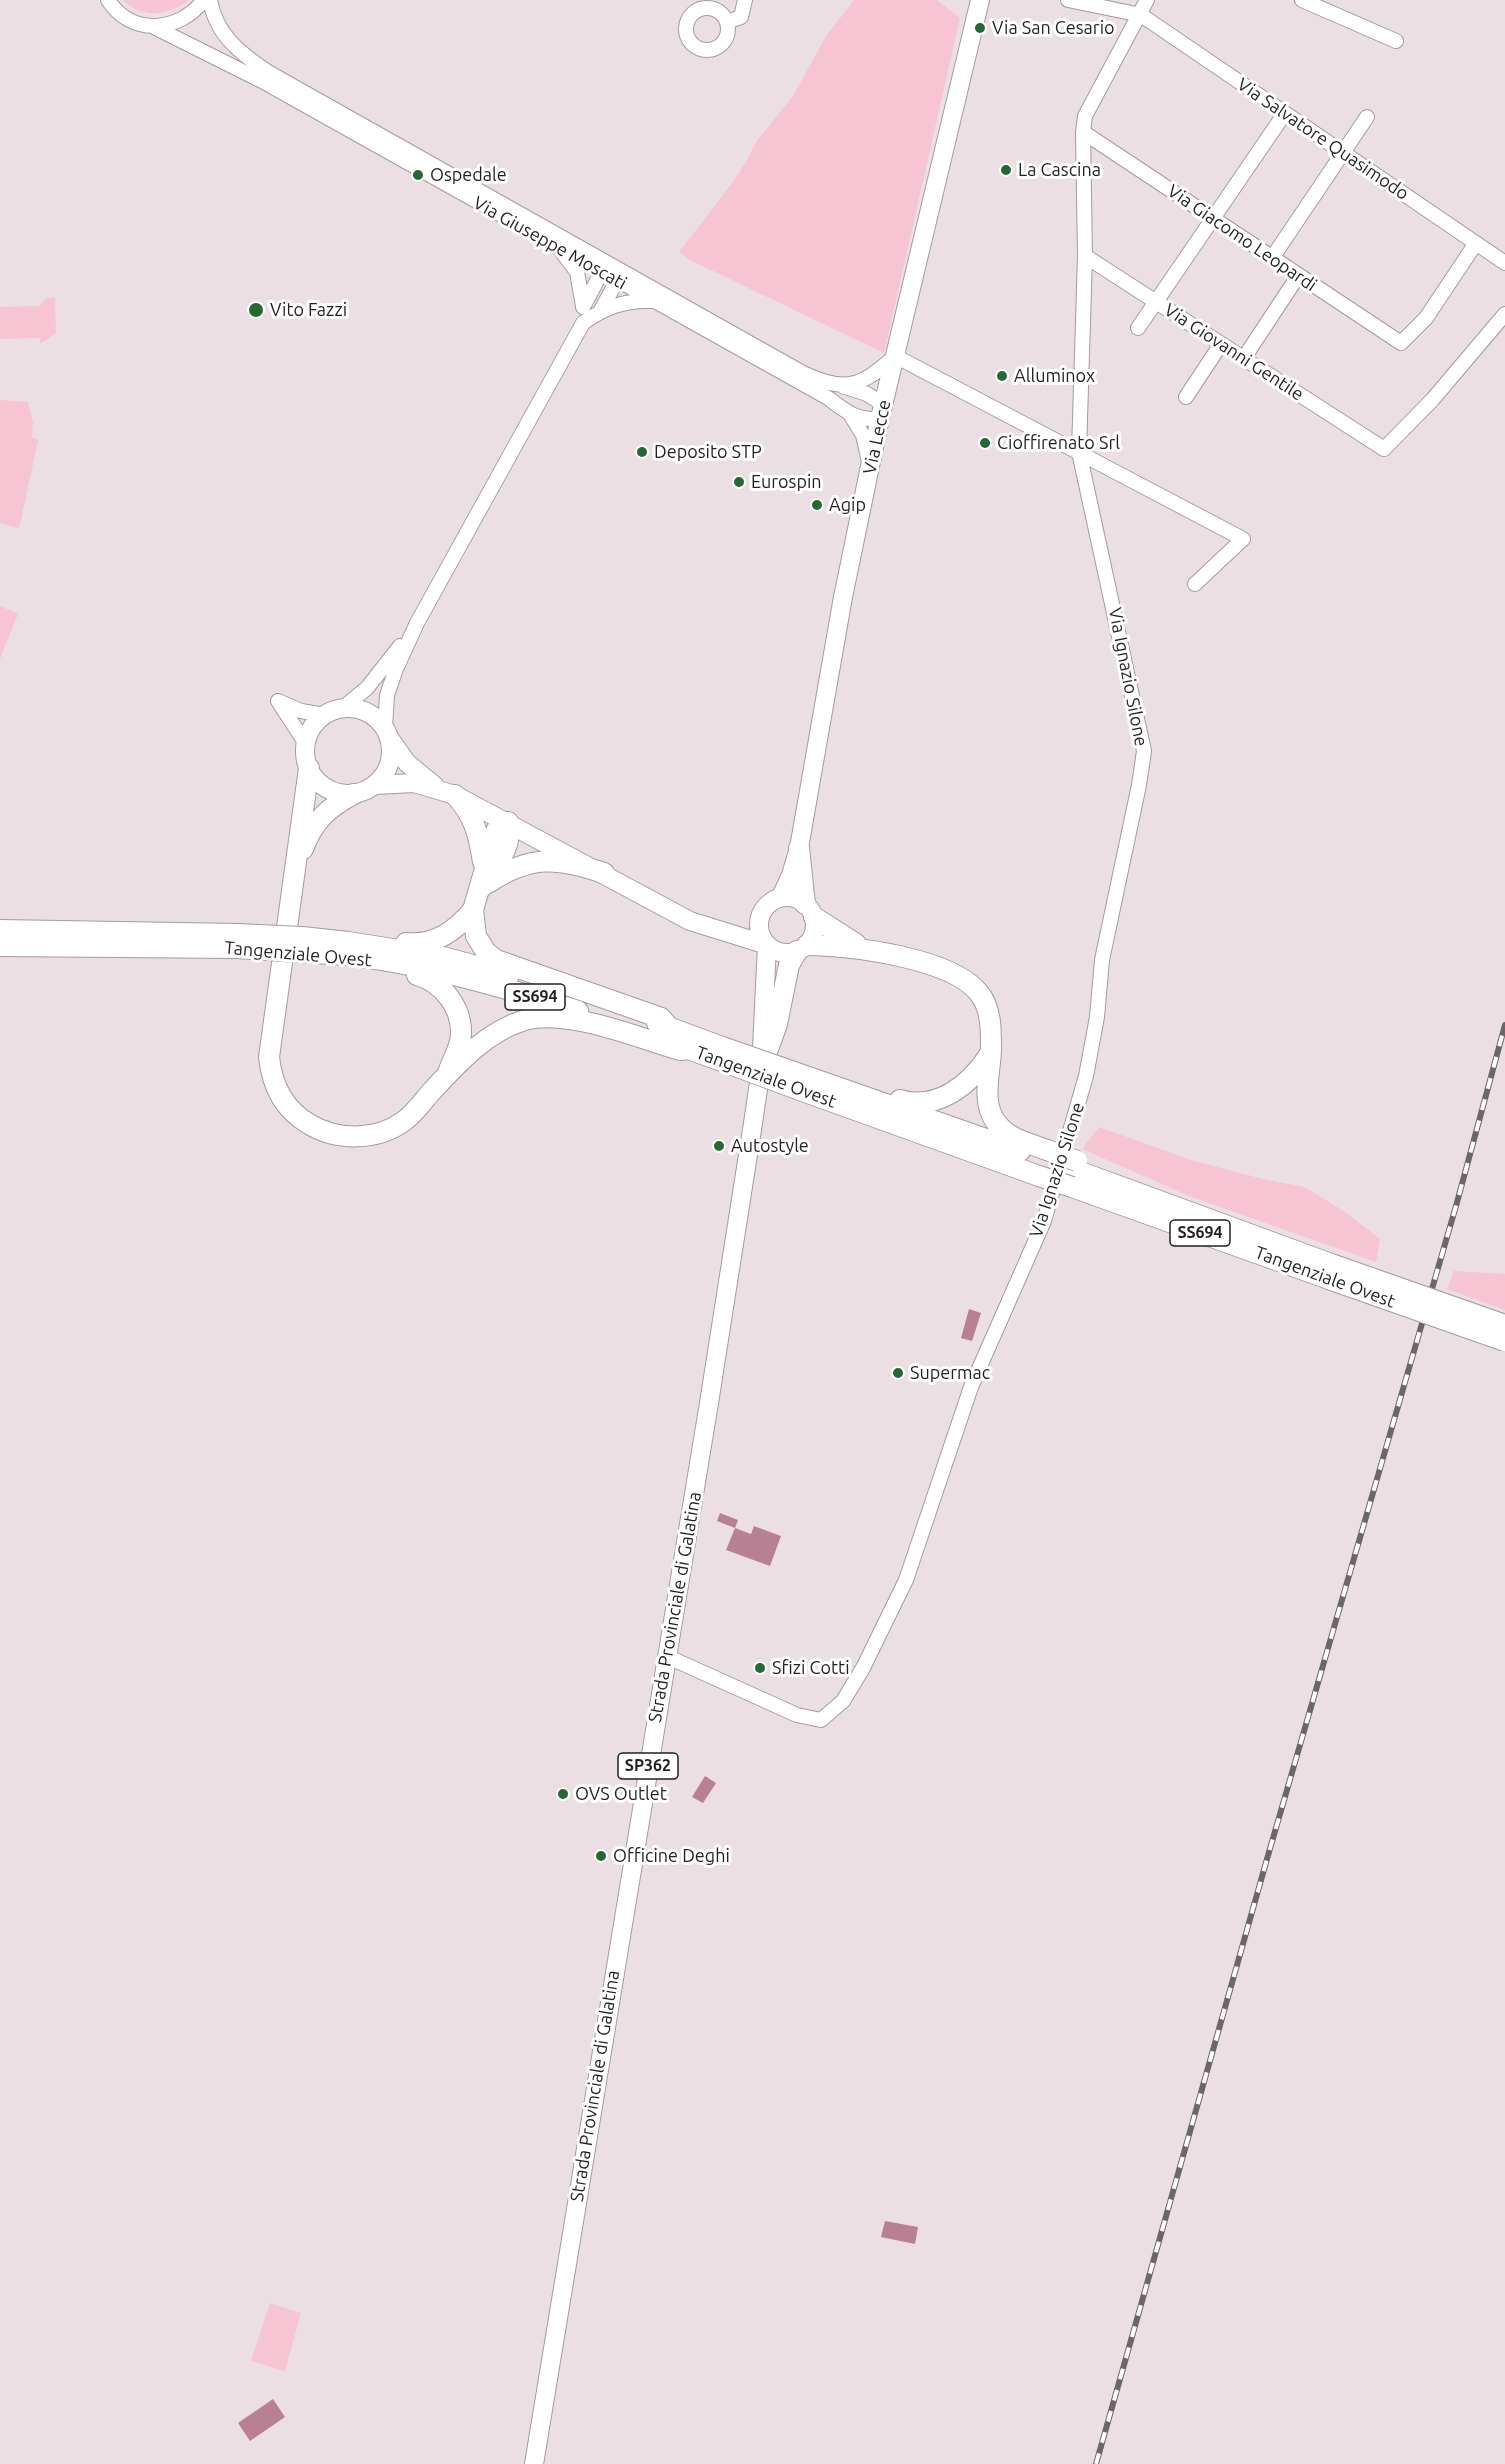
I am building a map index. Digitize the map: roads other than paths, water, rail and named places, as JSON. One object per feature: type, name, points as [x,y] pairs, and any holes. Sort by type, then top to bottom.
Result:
[{"type":"highway","points":[[309,768],[269,1057],[273,1082],[284,1102],[301,1120],[324,1131],[348,1136],[371,1135],[394,1127],[406,1120],[472,1051],[496,1034],[525,1020],[539,1017],[571,1019],[680,1050],[689,1049]]},
{"type":"highway","points":[[297,865],[306,838],[319,817],[338,802],[354,794]]},
{"type":"highway","points":[[455,795],[474,820],[480,836],[484,867]]},
{"type":"highway","points":[[447,1075],[461,1034],[459,1016],[449,998],[431,980],[419,975],[361,962],[349,951],[356,937],[416,944],[432,942],[460,926],[473,910],[496,831],[508,822],[509,836],[505,847],[496,869],[481,888]]},
{"type":"highway","points":[[799,848],[810,910],[863,949]]},
{"type":"highway","points":[[481,888],[506,871],[541,860],[570,862],[604,873]]},
{"type":"highway","points":[[473,910],[476,936],[486,952],[496,960],[661,1018],[669,1026]]},
{"type":"highway","name":"Tangenziale Ovest","points":[[0,930],[237,941]]},
{"type":"highway","name":"Tangenziale Ovest","points":[[0,946],[237,941],[302,937],[349,951],[518,991],[689,1049],[721,1053]]},
{"type":"highway","points":[[761,1069],[777,1024],[789,965],[802,948],[863,949],[946,970],[972,986],[985,1003],[990,1016],[987,1097],[989,1110],[995,1122],[1044,1162],[1074,1173]]},
{"type":"highway","name":"Tangenziale Ovest","points":[[349,951],[443,957],[548,986],[669,1026],[721,1053],[1044,1162],[1330,1271],[1505,1325]]},
{"type":"highway","points":[[813,1084],[832,1079],[907,1102],[934,1101],[972,1078],[990,1052]]},
{"type":"highway","name":"Tangenziale Ovest","points":[[1074,1173],[1125,1178],[1131,1189],[1505,1341]]},
{"type":"main road","name":"Via Lecce","points":[[781,897],[791,875],[799,848],[843,597],[882,411],[980,0]]},
{"type":"main road","points":[[436,788],[407,763],[387,733],[367,712],[343,708],[325,715],[316,723],[306,744],[305,757],[309,768],[322,786],[343,794],[354,794],[375,785],[414,783],[436,788],[508,822],[690,921],[767,945],[780,952],[802,948],[814,934],[810,910],[790,897],[781,897],[768,904],[760,915],[742,924],[726,927],[690,921]]},
{"type":"main road","points":[[375,785],[388,768],[391,758],[387,733]]},
{"type":"main road","points":[[760,915],[759,931],[767,945]]},
{"type":"main road","name":"Strada Provinciale di Galatina","points":[[534,2464],[709,1403],[761,1069],[767,945]]},
{"type":"street","points":[[152,26],[168,25],[183,20],[204,0]]},
{"type":"street","name":"Via Giuseppe Moscati","points":[[107,2],[129,19],[152,26],[262,81],[559,247],[611,273],[803,373],[826,384],[867,394],[882,411],[870,421],[850,414],[828,398],[655,301],[611,273],[268,72],[242,54],[229,41],[212,12],[210,0]]},
{"type":"street","points":[[727,22],[741,16],[745,0]]},
{"type":"street","points":[[1068,0],[1141,15]]},
{"type":"street","points":[[1079,452],[1085,256],[1083,132],[1085,116],[1147,0]]},
{"type":"street","points":[[1302,0],[1396,40]]},
{"type":"street","name":"Via Salvatore Quasimodo","points":[[1141,15],[1505,262]]},
{"type":"street","points":[[1138,328],[1285,113]]},
{"type":"street","points":[[1272,258],[1367,117]]},
{"type":"street","name":"Via Giacomo Leopardi","points":[[1083,132],[1401,343],[1426,318],[1476,243]]},
{"type":"street","points":[[559,247],[577,272],[583,307],[583,323]]},
{"type":"street","name":"Via Giovanni Gentile","points":[[1085,256],[1384,449],[1433,399],[1505,314]]},
{"type":"street","points":[[583,307],[591,289],[611,273],[614,286],[601,310]]},
{"type":"street","points":[[1244,358],[1298,276]]},
{"type":"street","points":[[387,733],[387,695],[417,623],[583,323],[601,310],[625,302],[655,301]]},
{"type":"street","points":[[1186,397],[1221,344]]},
{"type":"street","points":[[841,386],[863,380],[895,356],[1243,539],[1195,584]]},
{"type":"street","name":"Via Giuseppe Moscati","points":[[850,414],[863,435],[870,469]]},
{"type":"street","name":"Via Ignazio Silone","points":[[666,1656],[797,1715],[821,1720],[843,1701],[863,1668],[906,1580],[971,1387],[1044,1221],[1086,1076],[1097,1017],[1102,960],[1144,751],[1079,452]]},
{"type":"street","points":[[343,708],[367,688],[417,623]]},
{"type":"street","points":[[306,744],[278,700],[301,711],[325,715]]},
{"type":"street","points":[[765,981],[771,1007],[776,1011],[780,1010]]},
{"type":"railway","points":[[1096,2464],[1267,1859],[1456,1206],[1505,1025]]},
{"type":"place","name":"Via San Cesario","points":[[980,28]]},
{"type":"place","name":"La Cascina","points":[[1006,170]]},
{"type":"place","name":"Ospedale","points":[[418,175]]},
{"type":"place","name":"Vito Fazzi","points":[[256,310]]},
{"type":"place","name":"Alluminox","points":[[1002,376]]},
{"type":"place","name":"Cioffirenato Srl","points":[[985,443]]},
{"type":"place","name":"Deposito STP","points":[[642,452]]},
{"type":"place","name":"Eurospin","points":[[739,482]]},
{"type":"place","name":"Agip","points":[[817,505]]},
{"type":"place","name":"Autostyle","points":[[719,1146]]},
{"type":"place","name":"Supermac","points":[[898,1373]]},
{"type":"place","name":"Sfizi Cotti","points":[[760,1668]]},
{"type":"place","name":"OVS Outlet","points":[[563,1794]]},
{"type":"place","name":"Officine Deghi","points":[[601,1856]]}]
